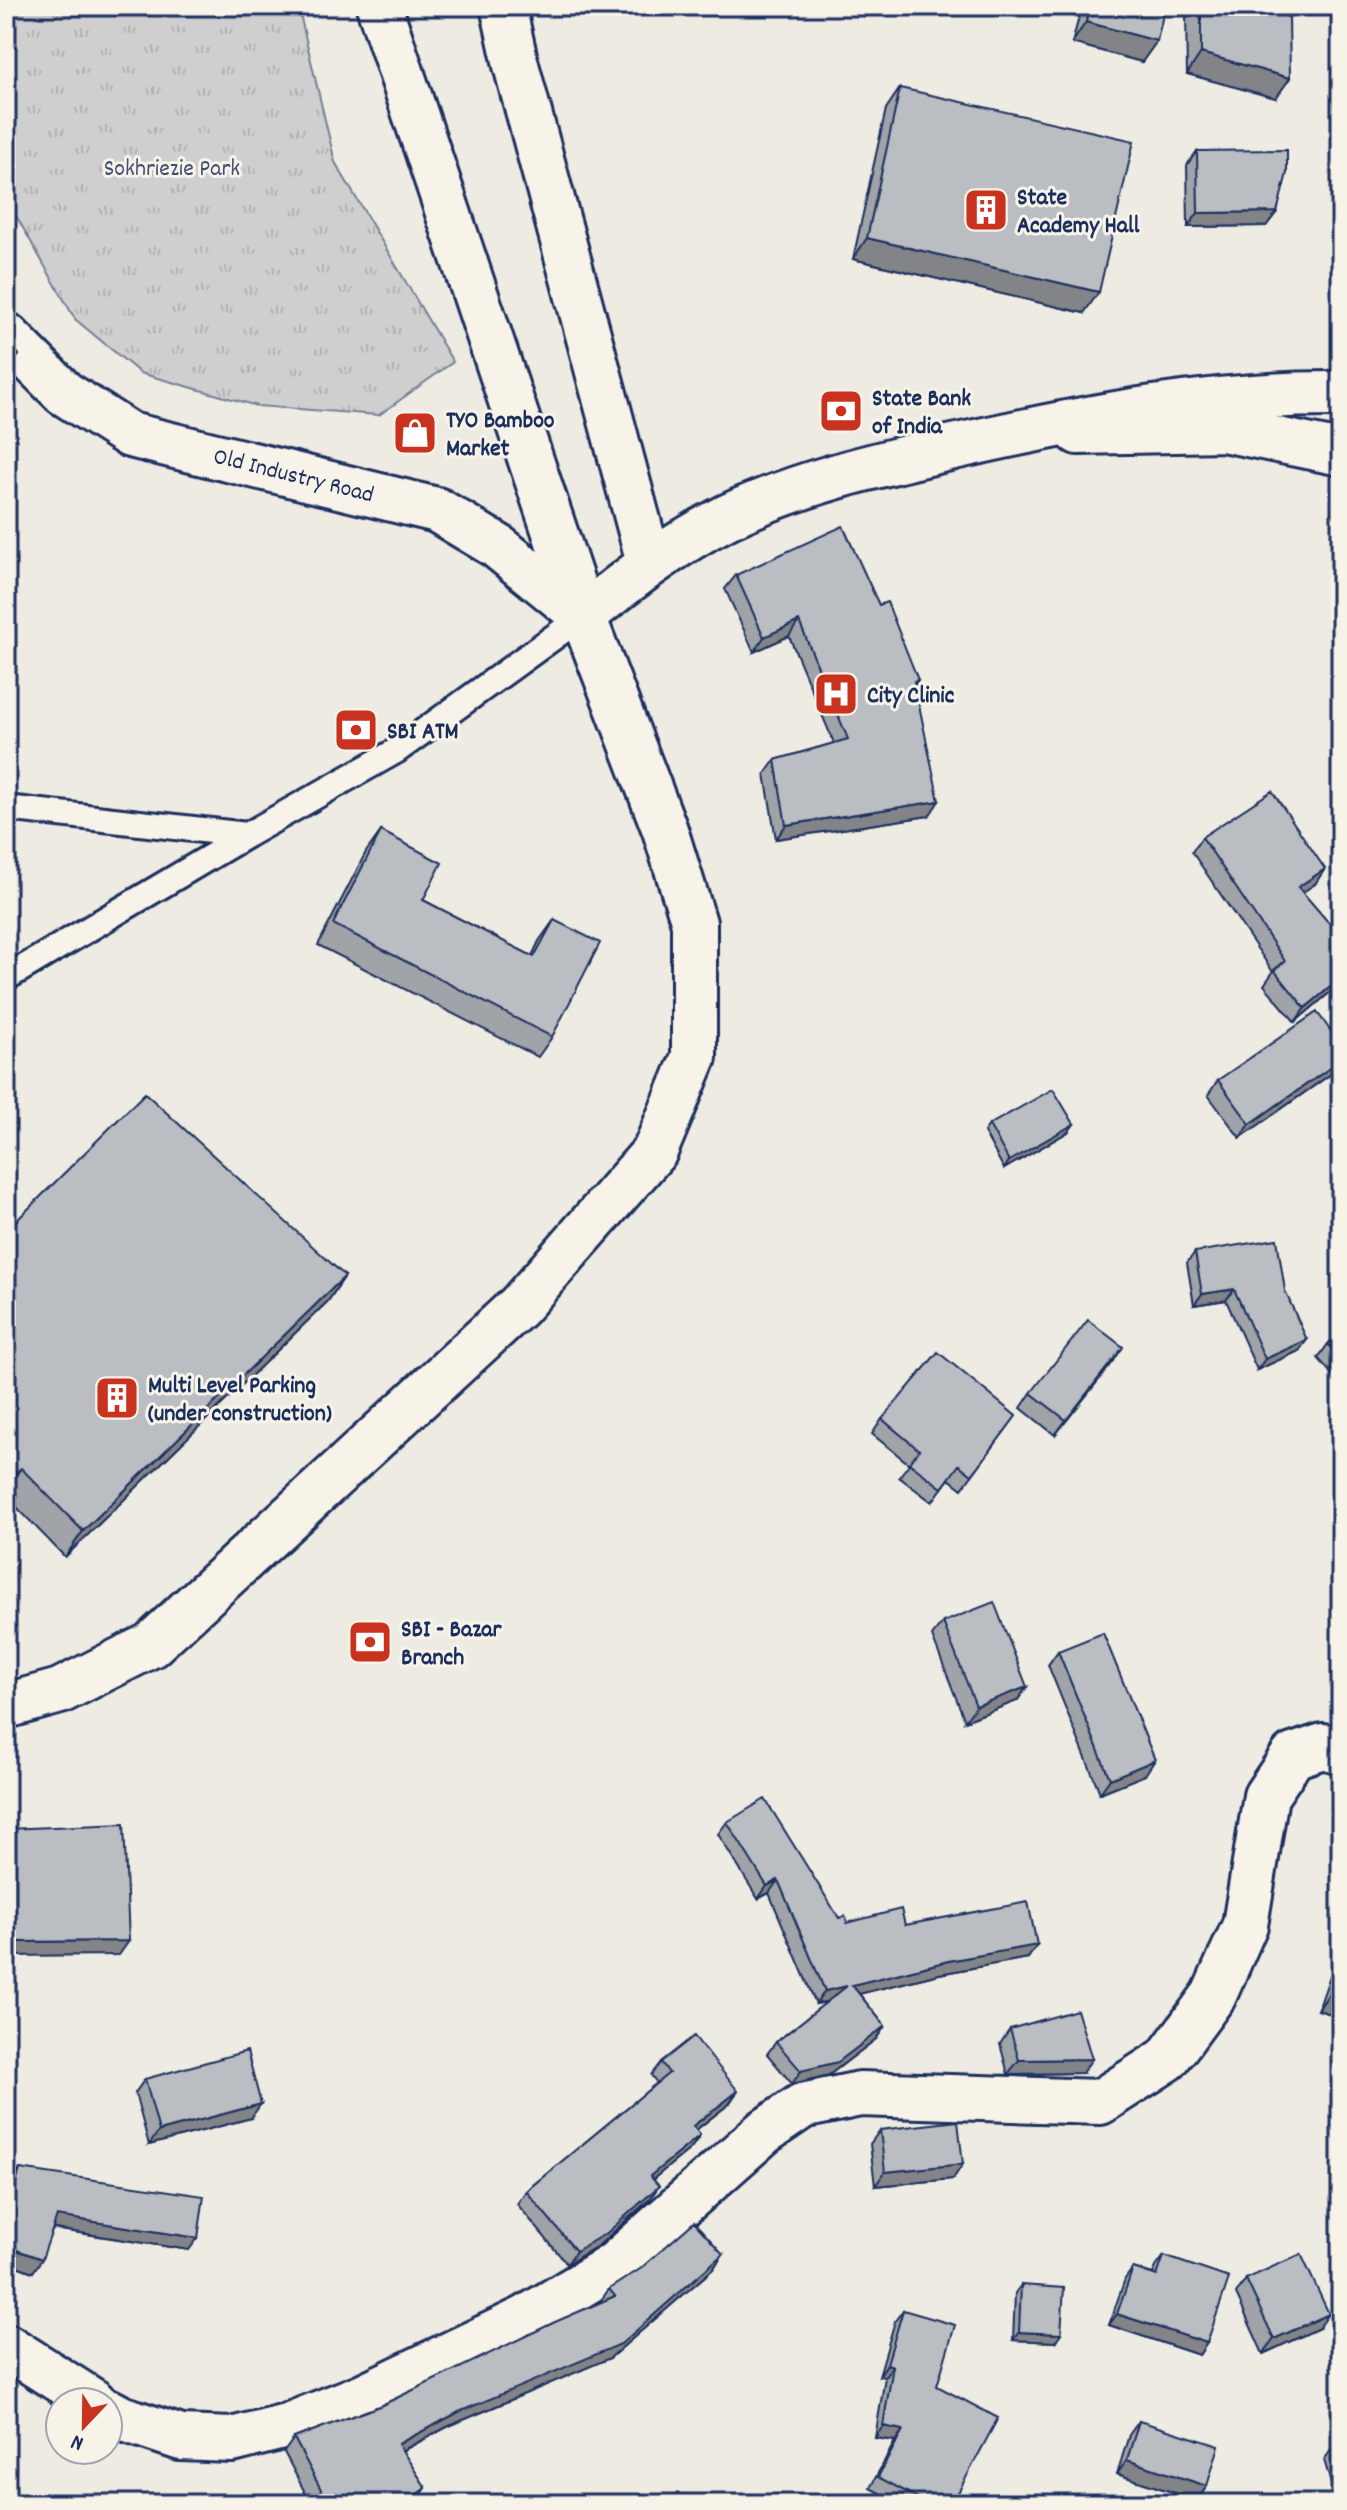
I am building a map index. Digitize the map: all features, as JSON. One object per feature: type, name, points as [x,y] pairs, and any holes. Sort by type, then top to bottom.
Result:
[{"type":"main road","points":[[6,1706],[60,1691],[151,1645],[519,1306],[655,1151],[694,1057],[694,923],[665,830],[583,616],[379,6]]},
{"type":"main road","points":[[503,6],[516,65],[649,562]]},
{"type":"main road","points":[[6,303],[16,347]]},
{"type":"main road","name":"Old Industry Road","points":[[16,347],[64,393],[130,435],[437,510],[497,546],[583,616]]},
{"type":"main road","points":[[583,616],[649,562],[728,517],[852,470],[1077,418],[1262,393],[1341,394]]},
{"type":"main road","points":[[1024,431],[1145,433],[1223,429],[1341,453]]},
{"type":"main road","points":[[124,2419],[181,2438],[232,2440],[290,2425],[361,2397],[526,2318],[614,2265],[764,2132],[802,2106],[860,2094],[1100,2102],[1167,2059],[1214,1995],[1245,1925],[1266,1796],[1293,1756],[1323,1746],[1341,1751]]},
{"type":"main road","points":[[6,2346],[69,2386]]},
{"type":"lane","points":[[6,978],[396,751],[583,616]]},
{"type":"lane","points":[[6,808],[247,835]]},
{"type":"green space","name":"Sokhriezie Park","points":[[6,6],[298,6],[335,162],[453,362],[379,415],[257,406],[140,373],[75,319],[6,198]]},
{"type":"building","points":[[1091,6],[1165,6],[1157,41],[1086,22]]},
{"type":"building","points":[[1201,6],[1250,6],[1289,17],[1290,78],[1201,53]]},
{"type":"building","name":"State Academy Hall","points":[[900,88],[1134,141],[1099,292],[867,238]]},
{"type":"building","points":[[1287,150],[1287,173],[1277,212],[1198,213],[1197,151]]},
{"type":"building","points":[[6,337],[19,355],[6,363]]},
{"type":"building","points":[[843,526],[879,605],[887,602],[918,680],[914,681],[939,801],[786,825],[775,760],[848,739],[799,621],[764,637],[736,575]]},
{"type":"building","points":[[1272,791],[1325,869],[1298,887],[1341,937],[1341,978],[1305,1008],[1274,970],[1285,961],[1202,837]]},
{"type":"building","points":[[381,831],[442,863],[423,900],[534,957],[554,920],[600,943],[552,1037],[333,924]]},
{"type":"building","points":[[1317,1012],[1341,1045],[1341,1060],[1250,1124],[1218,1080]]},
{"type":"building","points":[[1053,1089],[1074,1124],[1009,1161],[989,1125]]},
{"type":"building","name":"Multi Level Parking (under construction)","points":[[145,1093],[345,1276],[83,1531],[21,1468],[6,1481],[6,1231]]},
{"type":"building","points":[[1277,1239],[1285,1291],[1307,1340],[1265,1359],[1234,1289],[1202,1294],[1195,1252]]},
{"type":"building","points":[[1088,1320],[1123,1347],[1066,1420],[1031,1393]]},
{"type":"building","points":[[1341,1332],[1341,1359],[1328,1344]]},
{"type":"building","points":[[938,1352],[1016,1416],[972,1475],[959,1465],[942,1488],[909,1463],[919,1450],[882,1419]]},
{"type":"building","points":[[994,1602],[1027,1687],[976,1706],[943,1622]]},
{"type":"building","points":[[1103,1633],[1155,1760],[1110,1779],[1058,1651]]},
{"type":"building","points":[[765,1799],[839,1918],[845,1916],[847,1923],[901,1909],[905,1925],[1028,1902],[1037,1945],[948,1961],[852,1985],[885,2026],[838,2062],[801,2071],[776,2042],[847,1986],[825,1991],[778,1880],[767,1886],[727,1822]]},
{"type":"building","points":[[124,1824],[129,1941],[6,1942],[6,1829]]},
{"type":"building","points":[[1341,1959],[1341,1999],[1328,1995]]},
{"type":"building","points":[[1077,2010],[1092,2059],[1019,2060],[1010,2029]]},
{"type":"building","points":[[694,2036],[738,2091],[693,2126],[700,2135],[650,2176],[659,2186],[608,2232],[576,2251],[526,2191],[669,2073],[661,2062]]},
{"type":"building","points":[[247,2051],[261,2104],[159,2131],[145,2079]]},
{"type":"building","points":[[958,2121],[963,2164],[885,2172],[880,2130]]},
{"type":"building","points":[[20,2169],[204,2196],[198,2238],[57,2216],[42,2259],[6,2246],[6,2220]]},
{"type":"building","points":[[694,2222],[723,2254],[621,2344],[459,2412],[398,2444],[426,2488],[401,2504],[323,2504],[327,2501],[294,2438],[382,2405],[615,2296],[609,2289],[640,2269]]},
{"type":"building","points":[[1301,2254],[1329,2314],[1274,2339],[1246,2279]]},
{"type":"building","points":[[1164,2256],[1229,2278],[1207,2343],[1117,2314],[1133,2268],[1157,2276]]},
{"type":"building","points":[[1021,2285],[1064,2288],[1061,2334],[1019,2332]]},
{"type":"building","points":[[903,2310],[955,2325],[937,2386],[998,2418],[952,2504],[929,2504],[878,2477],[903,2430],[883,2426],[893,2366],[887,2364]]},
{"type":"building","points":[[1139,2421],[1219,2446],[1207,2486],[1127,2460]]},
{"type":"building","points":[[1341,2444],[1341,2469],[1334,2446]]},
{"type":"place","name":"State Academy Hall","points":[[986,210]]},
{"type":"place","name":"State Bank of India","points":[[841,411]]},
{"type":"place","name":"TYO Bamboo Market","points":[[415,433]]},
{"type":"place","name":"City Clinic","points":[[836,694]]},
{"type":"place","name":"SBI ATM","points":[[356,730]]},
{"type":"place","name":"Multi Level Parking (under construction)","points":[[117,1398]]},
{"type":"place","name":"SBI - Bazar Branch","points":[[370,1642]]}]
